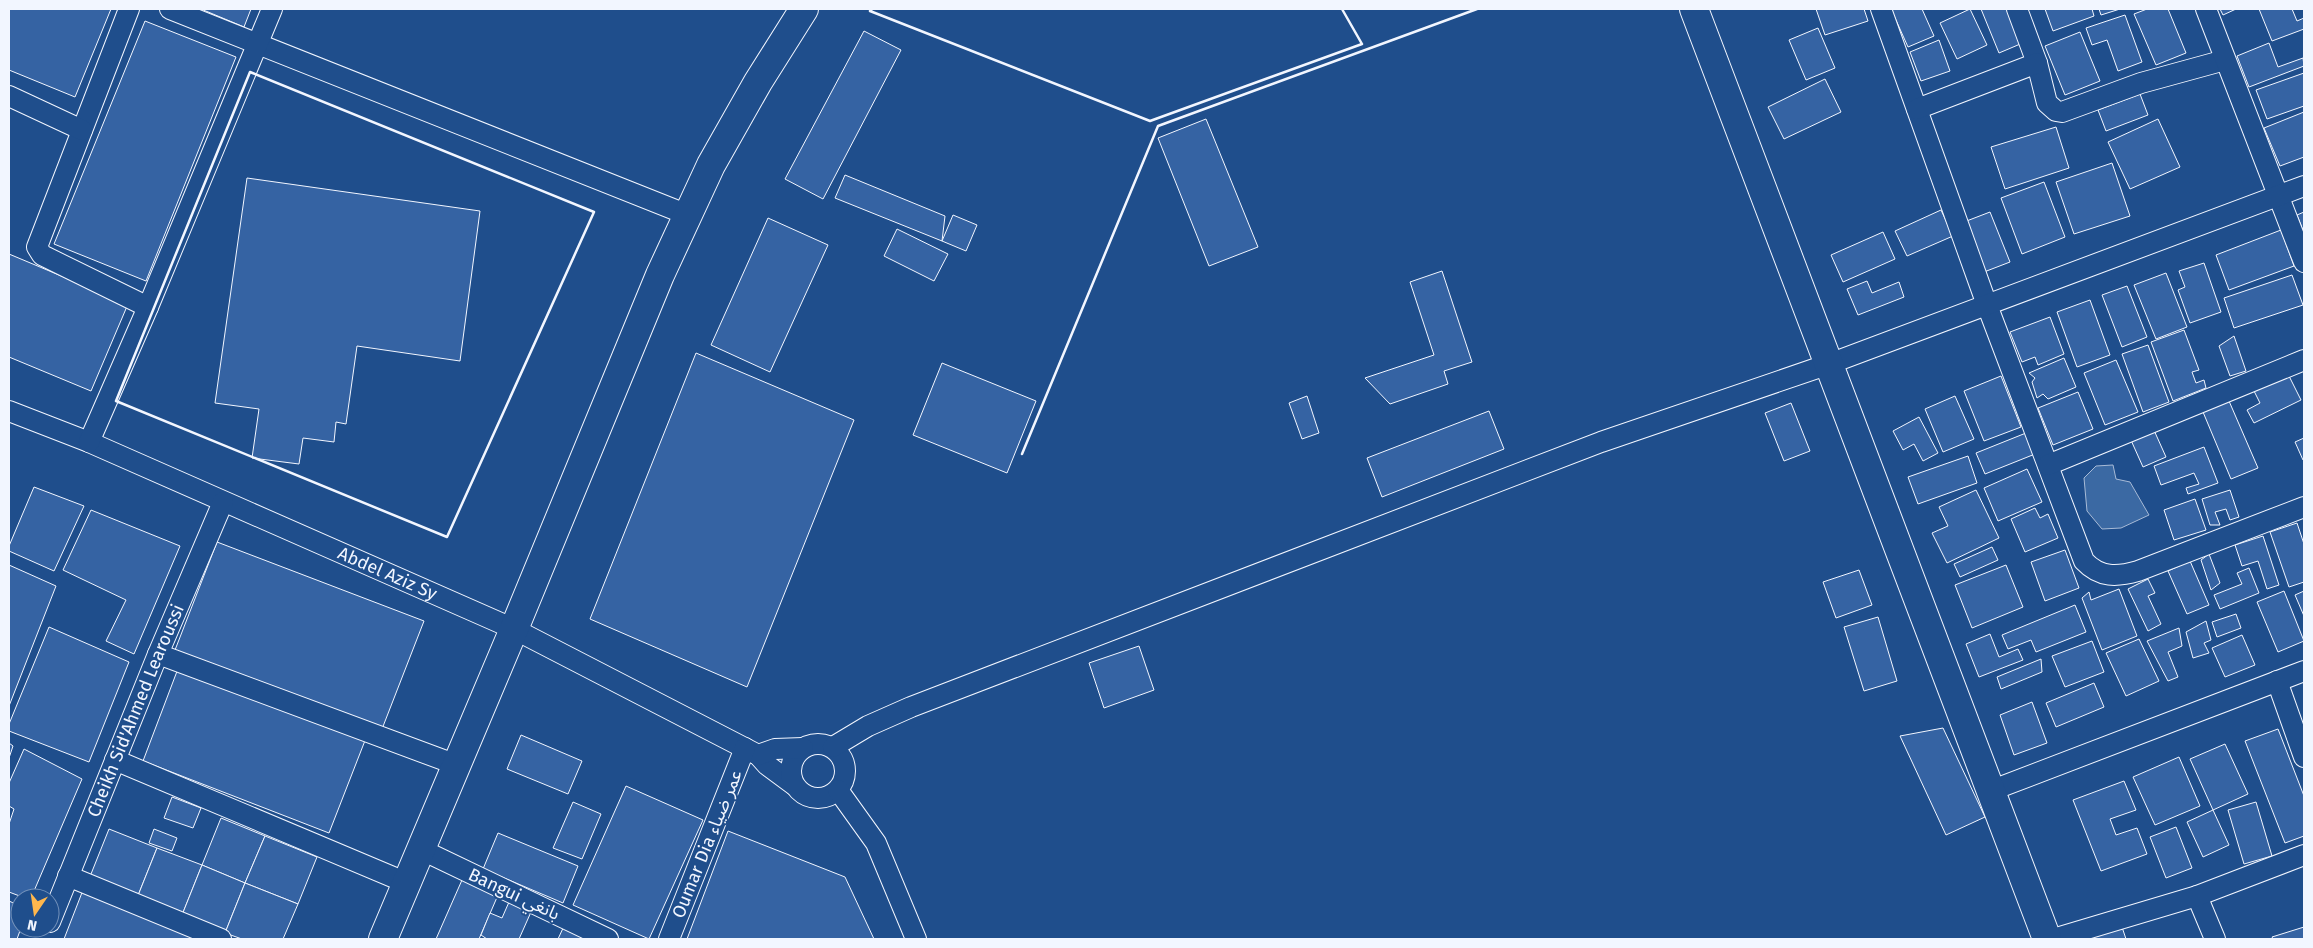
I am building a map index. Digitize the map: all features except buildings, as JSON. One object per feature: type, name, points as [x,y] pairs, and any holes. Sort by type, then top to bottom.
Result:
[{"type":"street","points":[[129,9],[37,247],[42,255],[148,307]]},
{"type":"street","points":[[170,9],[688,215]]},
{"type":"street","points":[[89,442],[148,307],[272,9]]},
{"type":"street","points":[[383,939],[514,629],[660,275],[716,157],[758,82],[804,9]]},
{"type":"street","points":[[1694,9],[2047,939]]},
{"type":"street","points":[[1881,9],[1988,305],[2084,561],[2092,570],[2106,575],[2119,576],[2138,571],[2304,508]]},
{"type":"street","points":[[2017,9],[2037,63],[2046,103],[2056,111],[2062,112],[2141,83],[2225,60]]},
{"type":"street","points":[[2206,9],[2304,262]]},
{"type":"street","points":[[1917,109],[2037,63]]},
{"type":"street","points":[[9,96],[82,130]]},
{"type":"street","points":[[833,748],[868,726],[911,706],[1358,534],[1601,442],[1829,364],[2304,186]]},
{"type":"street","points":[[2048,465],[2304,360]]},
{"type":"street","name":"Abdel Aziz Sy","points":[[11,418],[89,442],[514,629],[751,752],[794,785]]},
{"type":"street","name":"Cheikh Sid'Ahmed Learoussi","points":[[60,896],[158,654],[223,502]]},
{"type":"street","points":[[158,654],[456,765]]},
{"type":"street","points":[[1990,791],[2304,671]]},
{"type":"street","points":[[2277,681],[2304,757]]},
{"type":"street","points":[[751,752],[803,748],[818,743],[833,748],[844,763],[843,782],[838,790],[830,796],[810,797],[794,785],[791,769],[797,753],[803,748]]},
{"type":"street","name":"Oumar Dia عمر ضياء","points":[[669,939],[751,752]]},
{"type":"street","points":[[115,760],[407,882]]},
{"type":"street","points":[[838,790],[876,843],[916,939]]},
{"type":"street","name":"Bangui بانغي","points":[[420,850],[608,939]]},
{"type":"street","points":[[2052,939],[2197,896],[2304,855]]},
{"type":"street","points":[[68,876],[221,939]]},
{"type":"street","points":[[2197,896],[2215,939]]},
{"type":"water","points":[[2113,465],[2116,479],[2130,482],[2149,515],[2121,528],[2102,529],[2087,511],[2084,478],[2096,466]]},
{"type":"wall","points":[[872,9],[870,11],[1150,121],[1362,44],[1342,9]]},
{"type":"wall","points":[[1022,454],[1158,126],[1477,9]]},
{"type":"wall","points":[[250,72],[594,212],[447,537],[116,401],[250,72]]}]
